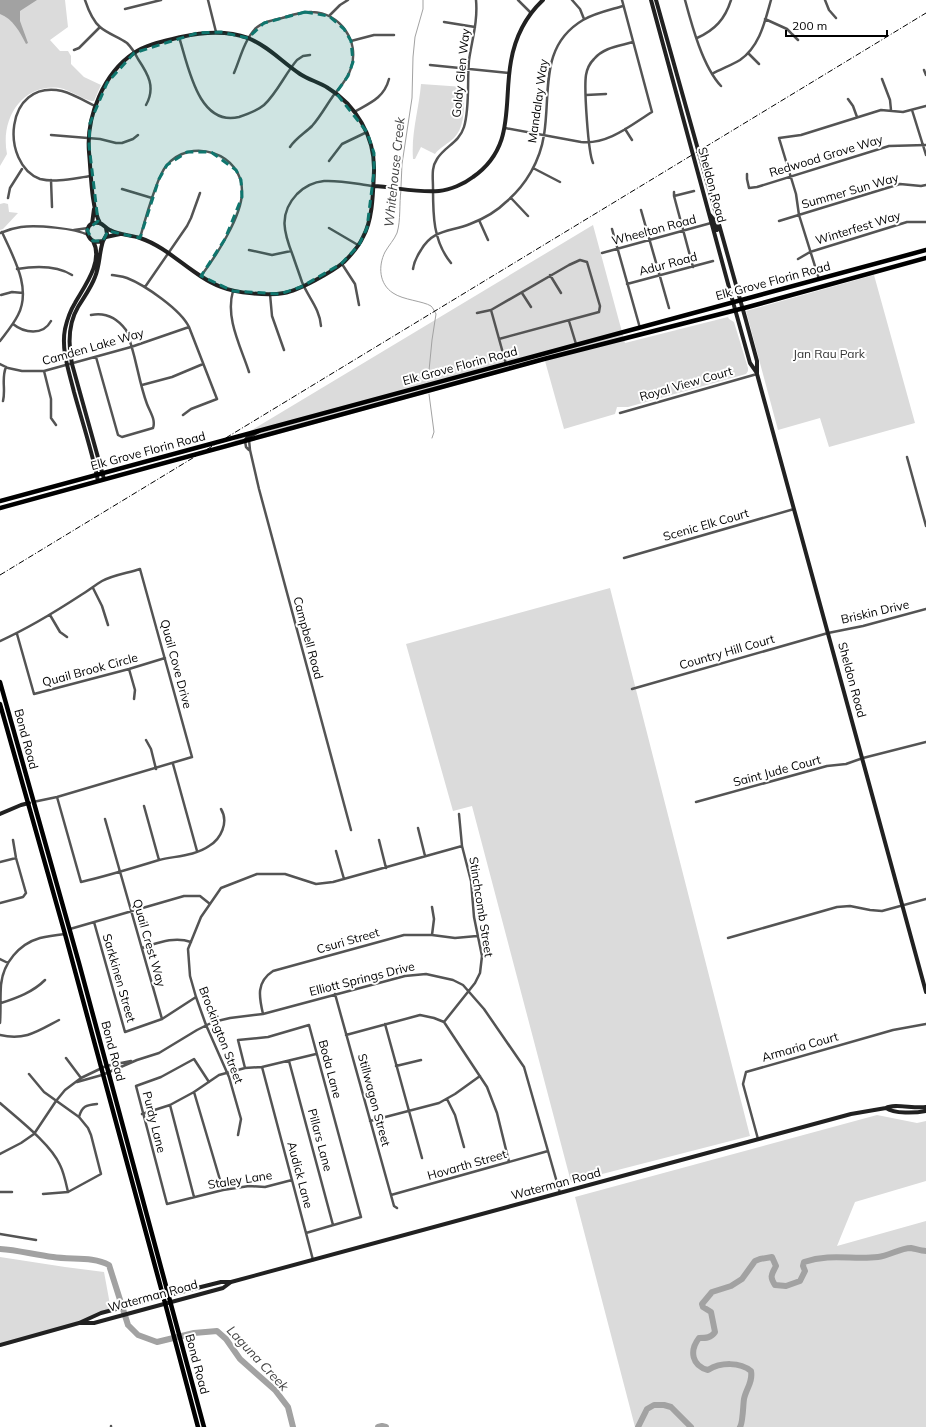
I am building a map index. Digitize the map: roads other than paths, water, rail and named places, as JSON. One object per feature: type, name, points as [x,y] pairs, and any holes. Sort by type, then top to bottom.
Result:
[{"type":"main road","points":[[373,186],[441,191],[462,184],[482,170],[497,150],[504,128],[507,109],[509,72],[515,44],[532,13],[543,0]]},
{"type":"main road","name":"Sheldon Road","points":[[651,0],[750,363],[757,374]]},
{"type":"main road","name":"Sheldon Road","points":[[656,0],[757,361],[757,374],[926,992]]},
{"type":"main road","points":[[92,224],[94,206],[88,137],[90,123],[96,107],[111,75],[123,62],[134,53],[148,46],[179,38],[216,32],[231,34],[248,38],[274,52],[301,75],[324,85],[345,101],[367,132],[374,152],[371,209],[367,228],[359,245],[341,264],[304,286],[285,293],[270,294],[233,291],[219,287],[150,242],[140,238],[112,232],[100,223],[94,206]]},
{"type":"main road","points":[[708,211],[714,220],[719,235],[722,238]]},
{"type":"main road","points":[[98,480],[64,343],[66,322],[72,308],[86,286],[92,272],[95,258],[95,246],[88,235],[88,228],[92,224],[100,223]]},
{"type":"main road","points":[[104,479],[70,365],[69,346],[72,323],[77,308],[94,279],[99,265],[106,228]]},
{"type":"main road","points":[[93,241],[98,242],[122,234]]},
{"type":"main road","name":"Elk Grove Florin Road","points":[[0,501],[926,250]]},
{"type":"main road","name":"Elk Grove Florin Road","points":[[0,508],[98,480],[612,341],[633,337],[926,258]]},
{"type":"main road","points":[[633,337],[639,332],[640,328]]},
{"type":"main road","points":[[509,369],[512,365],[521,360]]},
{"type":"main road","points":[[247,440],[248,437],[261,430]]},
{"type":"main road","points":[[47,495],[49,492],[65,484]]},
{"type":"main road","points":[[26,500],[30,496],[36,494],[36,492]]},
{"type":"main road","name":"Bond Road","points":[[0,682],[79,963],[166,1295]]},
{"type":"main road","name":"Bond Road","points":[[0,704],[102,1075],[168,1302],[178,1328],[204,1427]]},
{"type":"main road","points":[[1,712],[6,714],[13,739],[17,744]]},
{"type":"main road","points":[[0,814],[21,805],[33,802]]},
{"type":"main road","points":[[64,934],[67,936],[74,959],[79,963]]},
{"type":"main road","name":"Waterman Road","points":[[0,1345],[79,1323],[101,1314],[166,1295],[221,1282],[231,1282],[851,1114],[890,1106],[912,1108],[926,1107]]},
{"type":"main road","name":"Waterman Road","points":[[886,1108],[893,1111],[910,1113],[926,1111]]},
{"type":"main road","name":"Waterman Road","points":[[79,1323],[94,1323],[143,1310],[223,1288],[231,1282]]},
{"type":"main road","name":"Bond Road","points":[[168,1302],[171,1329],[198,1427]]},
{"type":"street","points":[[85,0],[93,17],[100,27],[126,43],[147,73],[151,83],[151,93],[146,105]]},
{"type":"street","points":[[125,9],[161,0]]},
{"type":"street","points":[[208,0],[216,32]]},
{"type":"street","points":[[330,16],[340,5],[348,0]]},
{"type":"street","name":"Goldy Glen Way","points":[[451,263],[436,233],[434,220],[433,170],[436,160],[441,153],[459,137],[465,124],[469,68],[477,8],[476,0]]},
{"type":"street","points":[[518,0],[532,13]]},
{"type":"street","points":[[572,0],[578,6],[584,19]]},
{"type":"street","points":[[504,128],[589,142],[606,139],[652,112],[622,0]]},
{"type":"street","points":[[685,0],[697,38],[712,74],[721,86]]},
{"type":"street","points":[[697,38],[711,31],[720,23],[731,0]]},
{"type":"street","points":[[712,74],[739,61],[748,53],[757,41],[771,0]]},
{"type":"street","points":[[825,0],[829,10],[836,18]]},
{"type":"street","name":"Mandalay Way","points":[[436,233],[458,228],[497,210],[524,182],[539,156],[544,135],[548,77],[553,55],[564,36],[584,19],[623,6]]},
{"type":"street","points":[[234,73],[248,38],[257,27],[264,23],[294,14],[312,12],[330,16],[342,26],[351,41],[353,54],[351,70],[346,80],[312,126],[295,140],[290,147]]},
{"type":"street","points":[[765,19],[784,27],[798,40]]},
{"type":"street","points":[[444,22],[475,27]]},
{"type":"street","points":[[74,50],[79,48],[100,27]]},
{"type":"street","points":[[351,41],[374,35],[394,35]]},
{"type":"street","points":[[179,38],[196,90],[201,100],[212,111],[227,118],[245,115],[253,112],[263,105],[299,58],[310,55]]},
{"type":"street","points":[[593,163],[590,155],[586,95],[586,76],[588,69],[599,54],[609,49],[633,42]]},
{"type":"street","points":[[748,53],[759,64]]},
{"type":"street","points":[[430,65],[509,72]]},
{"type":"street","points":[[924,70],[926,75]]},
{"type":"street","points":[[882,78],[890,100],[891,110]]},
{"type":"street","points":[[354,112],[382,94],[389,79]]},
{"type":"street","points":[[15,108],[29,96],[51,90],[67,93],[96,107]]},
{"type":"street","points":[[586,95],[606,94]]},
{"type":"street","points":[[848,99],[853,106],[857,118]]},
{"type":"street","points":[[819,280],[799,215],[796,194],[779,138],[801,135],[881,110],[903,112],[926,106]]},
{"type":"street","points":[[912,110],[926,155]]},
{"type":"street","points":[[625,129],[632,140]]},
{"type":"street","points":[[329,161],[342,144],[367,132]]},
{"type":"street","points":[[51,135],[88,137],[122,143],[133,139],[138,135]]},
{"type":"street","name":"Redwood Grove Way","points":[[748,174],[747,179],[749,188],[757,187],[889,146],[924,145]]},
{"type":"street","points":[[140,238],[159,179],[167,165],[176,157],[187,152],[199,150],[211,152],[228,162],[238,173],[241,180],[242,190],[240,208],[218,250],[201,276]]},
{"type":"street","points":[[17,164],[22,169],[37,178],[51,180],[91,176]]},
{"type":"street","points":[[533,168],[560,182]]},
{"type":"street","points":[[8,198],[10,188],[22,169]]},
{"type":"street","points":[[51,180],[52,207]]},
{"type":"street","points":[[321,326],[319,314],[304,286],[285,234],[284,219],[289,205],[303,188],[324,181],[373,186]]},
{"type":"street","name":"Summer Sun Way","points":[[779,220],[900,184],[926,185]]},
{"type":"street","points":[[122,189],[152,198]]},
{"type":"street","points":[[693,266],[674,194],[694,191]]},
{"type":"street","points":[[145,287],[191,218],[200,194]]},
{"type":"street","points":[[510,198],[528,216]]},
{"type":"street","points":[[641,210],[669,308]]},
{"type":"street","points":[[478,220],[488,240]]},
{"type":"street","name":"Winterfest Way","points":[[798,259],[810,252],[907,222],[926,222]]},
{"type":"street","name":"Wheelton Road","points":[[602,253],[711,223]]},
{"type":"street","points":[[0,341],[13,324],[21,309],[23,293],[22,283],[17,269],[1,232],[28,226],[70,230],[88,235]]},
{"type":"street","points":[[70,230],[88,228]]},
{"type":"street","points":[[329,228],[359,245]]},
{"type":"street","points":[[612,229],[640,328]]},
{"type":"street","points":[[413,269],[423,247],[436,233]]},
{"type":"street","points":[[250,250],[272,255],[291,251]]},
{"type":"street","points":[[477,313],[491,310],[550,275],[580,260],[587,262],[600,310],[596,313],[569,321],[499,339]]},
{"type":"street","name":"Adur Road","points":[[628,284],[713,261]]},
{"type":"street","points":[[341,264],[355,284],[359,305]]},
{"type":"street","points":[[17,269],[35,267],[54,269],[72,275]]},
{"type":"street","points":[[112,275],[129,279],[145,287],[178,312],[184,318],[189,327],[217,399],[191,409],[183,415]]},
{"type":"street","points":[[550,275],[561,293]]},
{"type":"street","points":[[233,291],[230,303],[231,315],[250,372]]},
{"type":"street","points":[[1,295],[12,292],[23,293]]},
{"type":"street","points":[[522,292],[531,307]]},
{"type":"street","points":[[270,294],[272,316],[284,350]]},
{"type":"street","points":[[491,310],[506,364]]},
{"type":"street","points":[[91,315],[104,314],[120,322],[126,330],[154,424],[153,428],[122,437],[118,435],[96,357]]},
{"type":"street","points":[[13,324],[26,331],[37,331],[47,327],[51,321]]},
{"type":"street","points":[[569,321],[576,345]]},
{"type":"street","name":"Camden Lake Way","points":[[0,364],[26,372],[44,371],[131,347],[189,327]]},
{"type":"street","points":[[142,385],[172,377],[203,364]]},
{"type":"street","points":[[3,401],[3,378],[6,367]]},
{"type":"street","points":[[44,371],[51,399],[51,418],[56,426]]},
{"type":"street","name":"Royal View Court","points":[[620,413],[757,374]]},
{"type":"street","name":"Campbell Road","points":[[247,440],[246,446],[250,450],[260,496],[351,830]]},
{"type":"street","points":[[906,457],[926,526]]},
{"type":"street","name":"Scenic Elk Court","points":[[624,558],[794,509]]},
{"type":"street","name":"Quail Cove Drive","points":[[0,641],[17,634],[50,615],[100,582],[140,569],[192,758],[57,797],[33,802]]},
{"type":"street","points":[[93,588],[102,606],[108,625]]},
{"type":"street","name":"Briskin Drive","points":[[828,633],[863,626],[926,609]]},
{"type":"street","points":[[50,615],[60,632],[67,637]]},
{"type":"street","name":"Country Hill Court","points":[[632,689],[828,633]]},
{"type":"street","name":"Quail Brook Circle","points":[[17,634],[34,694],[165,658]]},
{"type":"street","points":[[129,669],[135,690],[134,699]]},
{"type":"street","points":[[146,740],[156,768]]},
{"type":"street","name":"Saint Jude Court","points":[[696,802],[827,766],[846,764],[863,758],[926,742]]},
{"type":"street","points":[[173,764],[198,851]]},
{"type":"street","points":[[57,797],[81,882],[159,860],[198,851],[209,846],[221,833],[224,823],[223,812],[221,810]]},
{"type":"street","points":[[144,806],[159,860]]},
{"type":"street","name":"Stinchcomb Street","points":[[444,1022],[475,983],[480,973],[482,956],[474,917],[471,881],[462,846],[459,814]]},
{"type":"street","name":"Quail Crest Way","points":[[105,819],[162,1019]]},
{"type":"street","points":[[418,828],[426,857]]},
{"type":"street","points":[[0,903],[23,897],[26,893],[16,858],[13,840]]},
{"type":"street","points":[[379,840],[386,868]]},
{"type":"street","name":"Brockington Street","points":[[238,1135],[241,1119],[227,1073],[206,1025],[196,997],[190,976],[188,949],[201,917],[221,888],[257,874],[285,874],[316,884],[333,882],[462,846]]},
{"type":"street","points":[[336,851],[344,880]]},
{"type":"street","points":[[0,862],[16,858]]},
{"type":"street","points":[[69,929],[184,896],[200,896],[210,904]]},
{"type":"street","points":[[728,938],[841,906],[854,906],[882,911],[902,904],[926,899]]},
{"type":"street","points":[[432,907],[434,918],[432,935]]},
{"type":"street","name":"Sarkkinen Street","points":[[94,922],[125,1032],[162,1019],[196,997]]},
{"type":"street","points":[[0,1023],[2,978],[8,963],[19,950],[31,941],[41,937],[64,934]]},
{"type":"street","name":"Csuri Street","points":[[263,1014],[260,1001],[260,988],[262,981],[266,976],[273,972],[404,935],[432,935],[455,938],[477,936]]},
{"type":"street","points":[[142,948],[170,939],[183,939],[191,942]]},
{"type":"street","points":[[0,959],[8,963]]},
{"type":"street","name":"Elliott Springs Drive","points":[[137,1060],[159,1053],[206,1025],[230,1018],[263,1014],[405,976],[426,974],[453,980],[463,985],[484,1008],[524,1067],[560,1193]]},
{"type":"street","points":[[1,1003],[20,996],[36,987],[44,980]]},
{"type":"street","name":"Stillwagon Street","points":[[335,994],[394,1206],[397,1208]]},
{"type":"street","points":[[346,1034],[420,1015],[444,1022],[480,1076],[492,1098],[509,1162]]},
{"type":"street","points":[[0,1035],[14,1038],[25,1036],[59,1020]]},
{"type":"street","points":[[385,1024],[422,1158]]},
{"type":"street","name":"Armaria Court","points":[[758,1139],[743,1084],[746,1072],[893,1030],[926,1024]]},
{"type":"street","name":"Boda Lane","points":[[245,1068],[238,1040],[268,1037],[309,1025],[361,1217],[333,1225]]},
{"type":"street","points":[[142,1114],[170,1105],[194,1092],[219,1075],[245,1068],[262,1067],[316,1054]]},
{"type":"street","points":[[66,1058],[80,1078]]},
{"type":"street","name":"Purdy Lane","points":[[167,1204],[142,1114],[136,1086],[161,1077],[194,1058],[209,1082]]},
{"type":"street","points":[[77,1082],[80,1078],[106,1066],[137,1060]]},
{"type":"street","points":[[0,1154],[34,1134],[65,1090],[77,1082],[102,1075],[137,1060]]},
{"type":"street","points":[[396,1066],[420,1060]]},
{"type":"street","name":"Pillars Lane","points":[[289,1061],[333,1225]]},
{"type":"street","name":"Audick Lane","points":[[262,1067],[314,1260]]},
{"type":"street","points":[[29,1074],[44,1092],[79,1117],[90,1132],[101,1174],[68,1192],[43,1194]]},
{"type":"street","points":[[370,1121],[439,1103],[480,1076]]},
{"type":"street","points":[[194,1092],[223,1190]]},
{"type":"street","points":[[447,1099],[455,1115],[464,1146]]},
{"type":"street","points":[[0,1103],[34,1134],[56,1157],[60,1164],[68,1192]]},
{"type":"street","points":[[79,1117],[81,1110],[90,1105],[97,1104]]},
{"type":"street","points":[[170,1105],[194,1197]]},
{"type":"street","name":"Hovarth Street","points":[[391,1195],[548,1151]]},
{"type":"street","name":"Staley Lane","points":[[167,1204],[223,1190],[249,1186],[265,1187],[292,1180]]},
{"type":"street","points":[[0,1192],[12,1192]]},
{"type":"street","points":[[306,1232],[333,1225]]},
{"type":"street","points":[[0,1234],[36,1240]]},
{"type":"waterway","name":"Whitehouse Creek","points":[[401,187],[402,164],[412,98],[415,37],[423,9],[423,0]]},
{"type":"waterway","name":"Whitehouse Creek","points":[[401,190],[397,233],[383,257],[381,263],[381,274],[385,285],[393,293],[431,306],[436,314],[428,381]]},
{"type":"waterway","name":"Whitehouse Creek","points":[[429,394],[434,432],[432,438]]},
{"type":"waterway","name":"Laguna Creek","points":[[740,1427],[744,1399],[751,1379],[751,1371],[747,1368],[730,1364],[724,1364],[708,1370],[695,1362],[693,1353],[699,1338],[708,1337],[715,1332],[711,1312],[703,1307],[702,1304],[712,1292],[731,1286],[742,1279],[755,1261],[760,1259],[772,1257],[776,1266],[772,1275],[773,1282],[775,1285],[786,1286],[800,1281],[805,1271],[803,1266],[804,1262],[814,1259],[832,1257],[878,1257],[911,1248],[926,1251]]},
{"type":"waterway","name":"Laguna Creek","points":[[0,1249],[60,1258],[96,1260],[109,1265],[128,1325],[138,1335],[157,1342],[194,1333],[217,1331],[226,1339],[240,1359],[275,1390],[288,1407],[293,1427]]},
{"type":"waterway","name":"Laguna Creek","points":[[638,1427],[647,1409],[654,1405],[671,1407],[691,1427]]},
{"type":"waterway","name":"Laguna Creek","points":[[378,1427],[386,1427]]},
{"type":"railway","points":[[0,575],[926,13]]},
{"type":"park label","name":"Jan Rau Park","points":[[829,354]]}]
